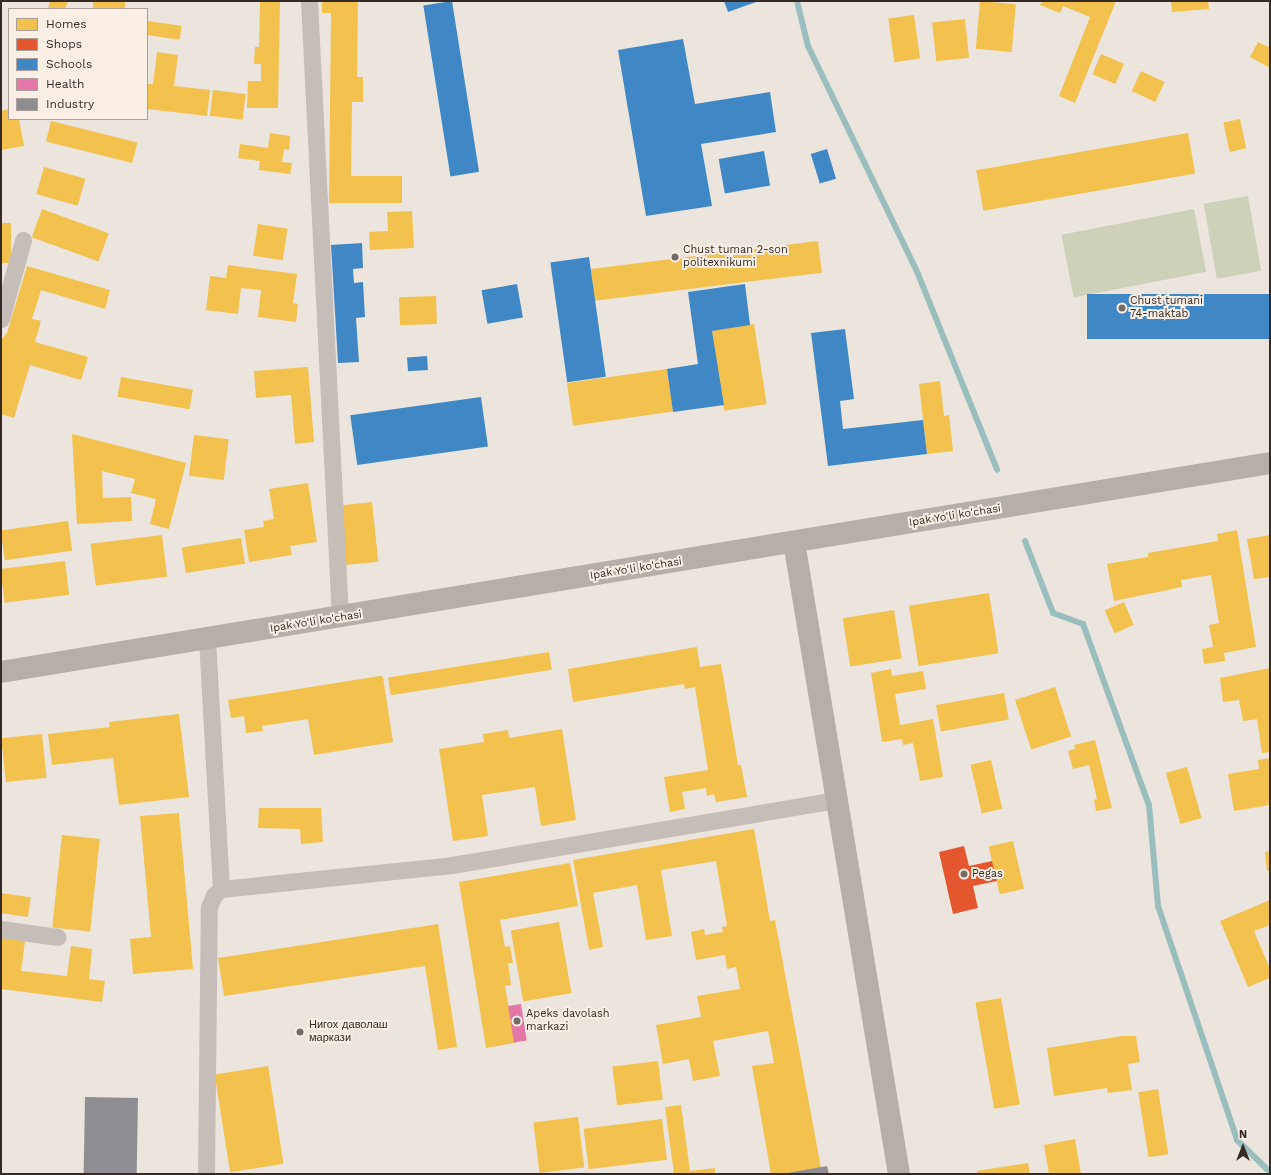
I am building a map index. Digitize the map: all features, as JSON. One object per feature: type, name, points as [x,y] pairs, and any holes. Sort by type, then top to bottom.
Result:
[{"type":"main road","name":"Ipak Yo'li ko'chasi","points":[[1,672],[340,618],[1270,463]]},
{"type":"main road","points":[[794,542],[899,1174]]},
{"type":"street","points":[[309,1],[340,618]]},
{"type":"street","points":[[1,319],[23,240]]},
{"type":"street","points":[[208,639],[221,889]]},
{"type":"street","points":[[206,1174],[208,908],[214,895],[221,889],[452,865],[837,800]]},
{"type":"street","points":[[1,928],[57,937]]},
{"type":"green space","points":[[1248,196],[1261,271],[1217,279],[1204,204]]},
{"type":"green space","points":[[1194,209],[1206,272],[1074,298],[1061,235]]},
{"type":"building: Homes","points":[[50,1],[68,1],[65,8],[48,8]]},
{"type":"building: Homes","points":[[93,1],[125,1],[125,8],[93,8]]},
{"type":"building: Homes","points":[[260,1],[280,1],[278,108],[247,108],[248,81],[261,81],[261,64],[254,64],[255,47],[259,47]]},
{"type":"building: Homes","points":[[322,1],[358,1],[357,77],[363,77],[363,102],[352,102],[351,176],[402,176],[402,203],[329,203],[331,13],[322,13]]},
{"type":"building: Homes","points":[[980,1],[1016,4],[1012,52],[976,49]]},
{"type":"building: Homes","points":[[1042,1],[1116,1],[1075,103],[1059,96],[1090,17],[1063,6],[1060,13],[1040,5]]},
{"type":"building: Homes","points":[[1171,1],[1208,1],[1209,9],[1172,12]]},
{"type":"building: Homes","points":[[914,15],[920,59],[894,62],[888,19]]},
{"type":"building: Homes","points":[[965,19],[969,58],[936,61],[932,22]]},
{"type":"building: Homes","points":[[148,21],[182,26],[180,40],[148,35]]},
{"type":"building: Homes","points":[[1258,42],[1268,47],[1270,43],[1270,68],[1250,57]]},
{"type":"building: Homes","points":[[157,52],[178,55],[174,86],[210,90],[207,116],[148,109],[148,84],[153,84]]},
{"type":"building: Homes","points":[[1101,54],[1124,64],[1115,84],[1092,74]]},
{"type":"building: Homes","points":[[1141,71],[1165,82],[1155,102],[1132,91]]},
{"type":"building: Homes","points":[[213,90],[246,94],[243,120],[210,116]]},
{"type":"building: Homes","points":[[8,109],[8,120],[19,120],[24,146],[1,150],[1,111]]},
{"type":"building: Homes","points":[[1240,119],[1246,148],[1230,152],[1223,123]]},
{"type":"building: Homes","points":[[51,121],[137,143],[132,163],[46,141]]},
{"type":"building: Homes","points":[[270,133],[290,136],[289,150],[284,149],[282,162],[292,163],[290,174],[259,170],[260,161],[238,158],[240,144],[268,148]]},
{"type":"building: Homes","points":[[1188,133],[1195,173],[983,211],[976,170]]},
{"type":"building: Homes","points":[[44,167],[85,179],[78,206],[36,194]]},
{"type":"building: Homes","points":[[42,209],[109,233],[98,261],[32,237]]},
{"type":"building: Homes","points":[[412,211],[414,248],[370,250],[369,232],[388,231],[387,212]]},
{"type":"building: Homes","points":[[1,223],[11,223],[11,263],[1,263]]},
{"type":"building: Homes","points":[[258,224],[288,229],[283,260],[253,256]]},
{"type":"building: Homes","points":[[818,241],[822,273],[595,301],[591,269]]},
{"type":"building: Homes","points":[[228,265],[297,274],[293,303],[298,304],[296,322],[258,317],[261,290],[241,288],[238,314],[206,310],[210,276],[226,278]]},
{"type":"building: Homes","points":[[27,266],[110,290],[105,309],[41,290],[32,319],[41,321],[35,342],[88,357],[81,380],[30,365],[14,418],[1,414],[1,340],[7,333]]},
{"type":"building: Homes","points":[[436,296],[437,324],[400,325],[399,297]]},
{"type":"building: Homes","points":[[754,324],[767,404],[724,411],[712,331]]},
{"type":"building: Homes","points":[[308,367],[314,442],[295,444],[291,395],[256,398],[254,371]]},
{"type":"building: Homes","points":[[667,369],[673,412],[573,426],[567,383]]},
{"type":"building: Homes","points":[[121,377],[193,390],[189,409],[118,397]]},
{"type":"building: Homes","points":[[940,381],[944,416],[949,415],[953,451],[927,454],[919,384]]},
{"type":"building: Homes","points":[[72,434],[186,463],[169,529],[150,524],[156,499],[131,493],[135,479],[102,471],[103,498],[131,497],[132,521],[77,524]]},
{"type":"building: Homes","points":[[194,435],[229,439],[224,480],[189,476]]},
{"type":"building: Homes","points":[[308,483],[317,542],[290,546],[292,555],[249,562],[244,530],[264,527],[263,521],[274,519],[269,489]]},
{"type":"building: Homes","points":[[372,502],[378,562],[345,565],[339,505]]},
{"type":"building: Homes","points":[[68,521],[72,551],[5,560],[1,530]]},
{"type":"building: Homes","points":[[1237,530],[1256,647],[1224,653],[1225,661],[1204,664],[1202,649],[1213,647],[1209,625],[1219,623],[1211,575],[1181,580],[1182,587],[1114,601],[1107,564],[1148,557],[1148,553],[1218,541],[1217,534]]},
{"type":"building: Homes","points":[[162,535],[167,577],[96,585],[91,544]]},
{"type":"building: Homes","points":[[1270,535],[1270,577],[1254,579],[1247,539]]},
{"type":"building: Homes","points":[[241,538],[245,564],[186,573],[182,547]]},
{"type":"building: Homes","points":[[65,561],[69,595],[5,603],[1,569]]},
{"type":"building: Homes","points":[[989,593],[999,653],[919,666],[909,606]]},
{"type":"building: Homes","points":[[1124,602],[1134,625],[1114,633],[1105,610]]},
{"type":"building: Homes","points":[[894,610],[902,658],[850,667],[843,618]]},
{"type":"building: Homes","points":[[697,647],[700,667],[721,664],[738,765],[741,765],[747,797],[716,802],[714,794],[707,796],[706,788],[682,792],[685,809],[670,812],[664,777],[708,770],[695,687],[685,689],[684,684],[573,702],[568,669]]},
{"type":"building: Homes","points":[[549,652],[552,670],[391,695],[388,677]]},
{"type":"building: Homes","points":[[1270,668],[1270,752],[1262,753],[1257,719],[1243,721],[1239,700],[1223,702],[1220,678]]},
{"type":"building: Homes","points":[[891,669],[892,676],[923,671],[926,689],[895,694],[900,725],[933,719],[943,777],[920,781],[913,743],[903,745],[902,739],[882,742],[871,673]]},
{"type":"building: Homes","points":[[380,676],[383,677],[393,742],[314,755],[308,719],[262,726],[263,731],[246,733],[244,716],[231,718],[228,700]]},
{"type":"building: Homes","points":[[1055,687],[1071,736],[1031,749],[1015,700]]},
{"type":"building: Homes","points":[[1004,693],[1009,720],[941,732],[936,705]]},
{"type":"building: Homes","points":[[179,714],[189,797],[119,805],[113,758],[52,765],[48,734],[110,727],[109,722]]},
{"type":"building: Homes","points":[[562,729],[576,820],[541,826],[535,787],[482,795],[488,836],[453,841],[439,749],[484,742],[483,734],[508,730],[509,738]]},
{"type":"building: Homes","points":[[42,734],[47,778],[6,782],[1,738]]},
{"type":"building: Homes","points":[[1095,740],[1112,808],[1096,811],[1094,800],[1097,799],[1089,765],[1073,769],[1068,751],[1075,749],[1074,745]]},
{"type":"building: Homes","points":[[1270,758],[1270,805],[1234,811],[1228,774],[1259,769],[1258,760]]},
{"type":"building: Homes","points":[[991,760],[1002,809],[982,813],[971,765]]},
{"type":"building: Homes","points":[[1187,767],[1202,818],[1180,824],[1166,773]]},
{"type":"building: Homes","points":[[259,808],[321,808],[323,842],[301,844],[300,829],[258,828]]},
{"type":"building: Homes","points":[[179,813],[193,969],[133,974],[130,939],[151,937],[140,816]]},
{"type":"building: Homes","points":[[754,829],[770,921],[775,920],[821,1168],[784,1174],[771,1174],[752,1066],[774,1063],[768,1031],[713,1041],[720,1076],[693,1081],[689,1059],[663,1064],[656,1025],[701,1017],[697,996],[740,989],[736,967],[727,969],[725,955],[696,960],[691,932],[704,929],[705,935],[723,932],[722,927],[727,926],[716,861],[661,870],[672,936],[646,940],[637,885],[593,893],[603,947],[589,950],[573,860]]},
{"type":"building: Homes","points":[[62,835],[100,839],[90,931],[52,927]]},
{"type":"building: Homes","points":[[1013,841],[1024,889],[1000,894],[989,847]]},
{"type":"building: Homes","points":[[1270,851],[1270,870],[1267,871],[1265,852]]},
{"type":"building: Homes","points":[[570,863],[578,906],[500,920],[505,947],[510,946],[513,963],[508,963],[511,985],[505,986],[515,1043],[486,1048],[459,882]]},
{"type":"building: Homes","points":[[1,893],[31,897],[28,917],[1,913]]},
{"type":"building: Homes","points":[[1270,900],[1270,925],[1254,931],[1270,969],[1270,978],[1248,987],[1220,921]]},
{"type":"building: Homes","points":[[559,922],[572,993],[523,1001],[511,931]]},
{"type":"building: Homes","points":[[438,924],[457,1047],[438,1050],[425,966],[224,996],[218,958]]},
{"type":"building: Homes","points":[[2,938],[25,941],[21,971],[67,976],[71,946],[92,949],[89,979],[105,981],[102,1002],[1,989]]},
{"type":"building: Homes","points":[[1001,998],[1020,1104],[994,1109],[975,1003]]},
{"type":"building: Homes","points":[[1123,1036],[1136,1036],[1140,1062],[1128,1064],[1132,1090],[1108,1093],[1107,1088],[1054,1096],[1047,1048]]},
{"type":"building: Homes","points":[[658,1061],[663,1100],[617,1105],[612,1067]]},
{"type":"building: Homes","points":[[268,1066],[283,1164],[230,1172],[215,1074]]},
{"type":"building: Homes","points":[[1158,1089],[1168,1154],[1149,1157],[1138,1092]]},
{"type":"building: Homes","points":[[681,1105],[690,1171],[715,1168],[715,1174],[674,1174],[665,1107]]},
{"type":"building: Homes","points":[[578,1117],[584,1168],[540,1173],[533,1122]]},
{"type":"building: Homes","points":[[662,1119],[667,1160],[589,1169],[584,1129]]},
{"type":"building: Homes","points":[[1075,1139],[1081,1174],[1049,1174],[1044,1145]]},
{"type":"building: Homes","points":[[1028,1163],[1030,1174],[977,1174],[977,1171]]},
{"type":"building: Shops","points":[[964,846],[969,866],[992,861],[997,881],[973,886],[978,908],[953,914],[939,852]]},
{"type":"building: Schools","points":[[452,1],[479,172],[450,176],[423,6]]},
{"type":"building: Schools","points":[[724,1],[759,1],[728,12]]},
{"type":"building: Schools","points":[[683,39],[695,104],[770,92],[776,132],[701,144],[712,206],[646,216],[618,50]]},
{"type":"building: Schools","points":[[827,149],[836,179],[820,184],[811,154]]},
{"type":"building: Schools","points":[[764,151],[770,185],[725,193],[719,159]]},
{"type":"building: Schools","points":[[362,243],[363,268],[353,269],[354,283],[363,282],[365,317],[356,318],[359,362],[338,363],[331,245]]},
{"type":"building: Schools","points":[[589,257],[606,377],[567,382],[550,262]]},
{"type":"building: Schools","points":[[517,284],[523,317],[487,324],[482,290]]},
{"type":"building: Schools","points":[[745,284],[750,325],[712,331],[724,405],[673,412],[667,369],[698,364],[688,292]]},
{"type":"building: Schools","points":[[1087,294],[1270,294],[1270,339],[1087,339]]},
{"type":"building: Schools","points":[[845,329],[854,399],[840,401],[843,429],[923,420],[927,454],[828,466],[811,333]]},
{"type":"building: Schools","points":[[427,356],[428,370],[408,371],[407,357]]},
{"type":"building: Schools","points":[[481,397],[488,447],[357,465],[350,415]]},
{"type":"building: Health","points":[[521,1004],[527,1041],[514,1043],[508,1006]]},
{"type":"building: Industry","points":[[85,1097],[138,1098],[137,1174],[84,1174]]},
{"type":"building: Industry","points":[[827,1166],[829,1174],[788,1174],[788,1173]]},
{"type":"waterway","points":[[797,1],[808,46],[918,274],[997,470]]},
{"type":"waterway","points":[[1025,541],[1053,613],[1083,624],[1149,805],[1158,906],[1237,1140],[1270,1172]]},
{"type":"place","name":"Chust tuman 2-son politexnikumi","points":[[675,257]]},
{"type":"place","name":"Chust tumani 74-maktab","points":[[1122,308]]},
{"type":"place","name":"Pegas","points":[[964,874]]},
{"type":"place","name":"Apeks davolash markazi","points":[[517,1021]]},
{"type":"place","name":"Нигох даволаш маркази","points":[[300,1032]]}]
